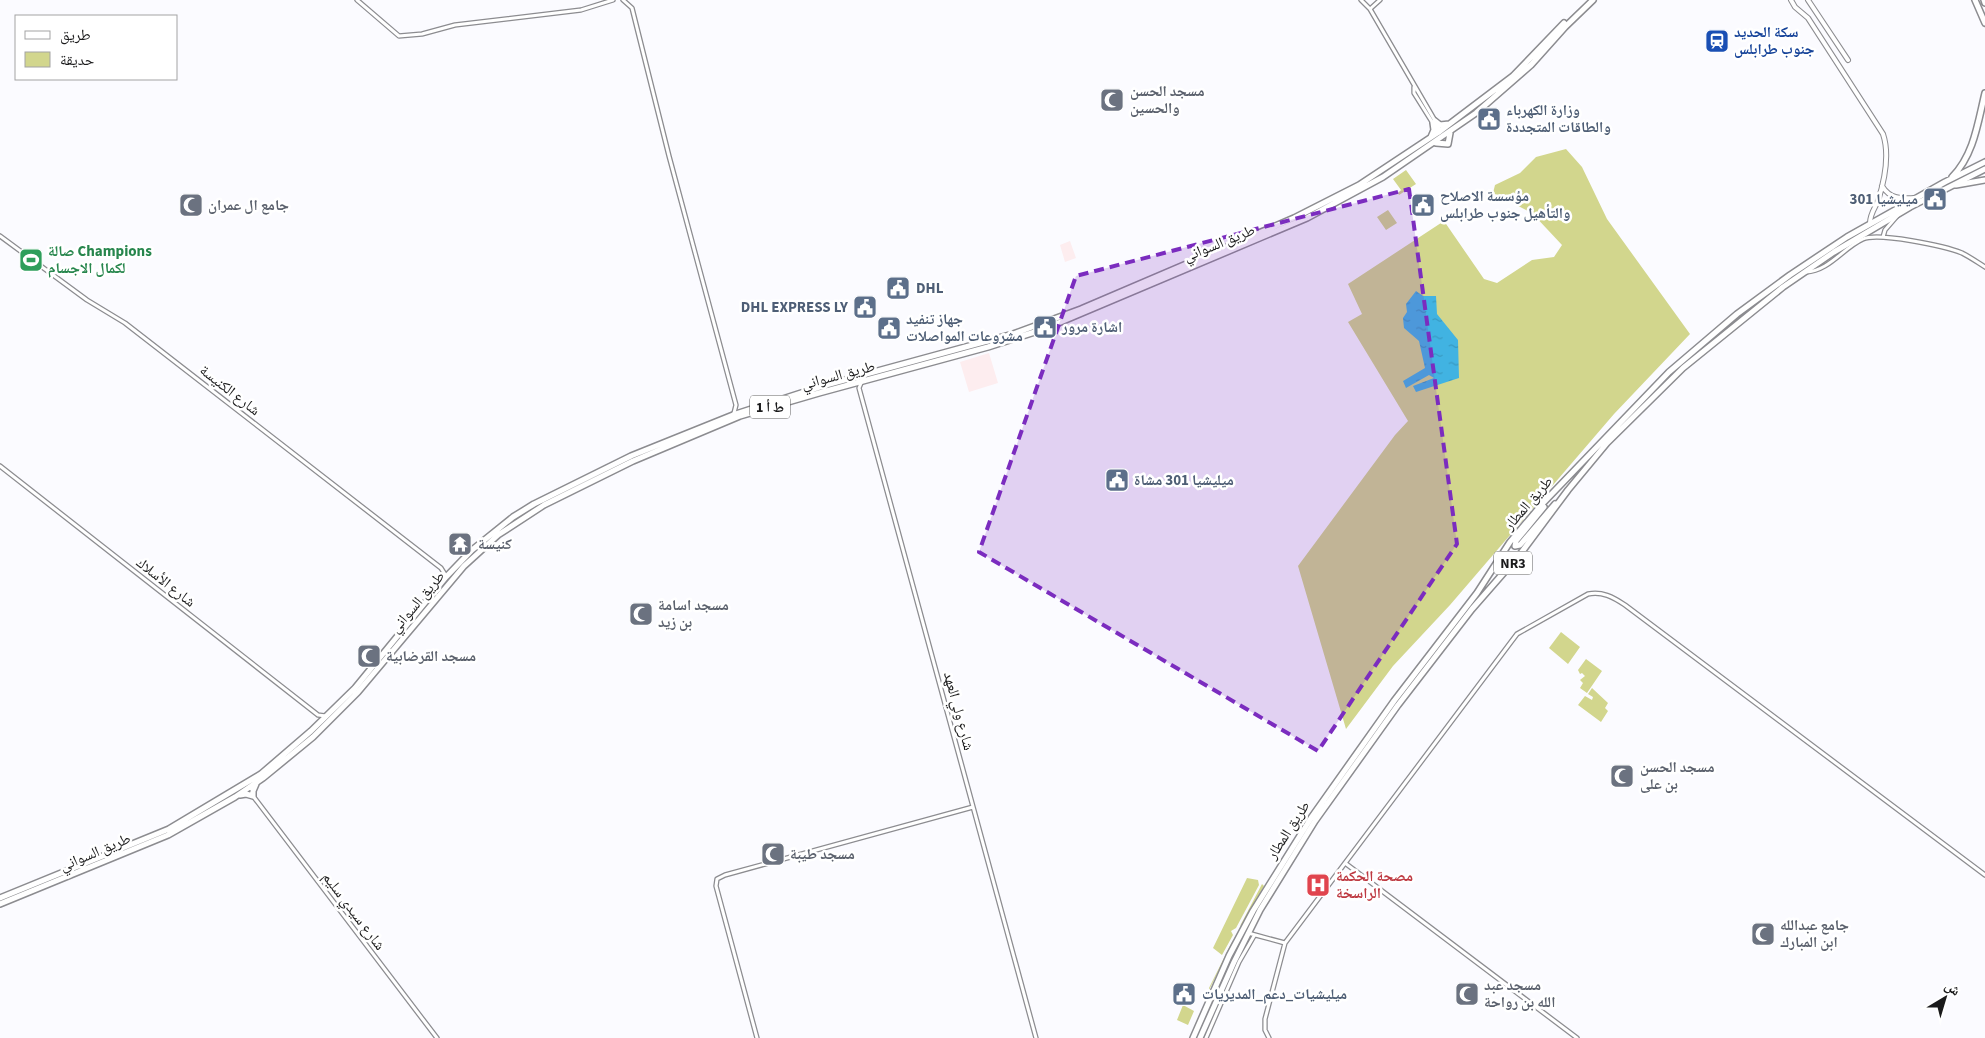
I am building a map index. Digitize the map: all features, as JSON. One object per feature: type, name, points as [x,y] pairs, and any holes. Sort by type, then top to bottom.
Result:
[{"type":"highway","name":"طريق السواني","points":[[1441,134],[1451,123],[1513,76],[1588,0]]},
{"type":"highway","name":"طريق السواني","points":[[0,898],[160,835],[235,797],[258,782],[322,728],[371,678],[464,566],[516,522],[568,493],[688,437],[740,416],[988,347],[1046,325],[1294,218],[1359,185],[1441,134],[1453,129],[1520,76],[1593,0]]},
{"type":"highway","points":[[1977,0],[1984,4],[1985,15]]},
{"type":"highway","points":[[1977,0],[1985,23]]},
{"type":"highway","points":[[1949,183],[1966,160],[1971,148],[1985,93]]},
{"type":"highway","points":[[1451,123],[1443,125],[1434,122],[1434,133],[1431,141],[1448,144],[1449,135],[1453,129]]},
{"type":"highway","name":"طريق المطار","points":[[1200,1038],[1248,933],[1274,886],[1315,821],[1382,727],[1472,609],[1521,553],[1590,462],[1683,368],[1752,311],[1804,273],[1900,212],[1985,162]]},
{"type":"highway","name":"طريق المطار","points":[[1193,1038],[1225,964],[1276,872],[1324,798],[1481,586],[1518,532],[1655,385],[1714,333],[1790,275],[1870,223],[1916,198],[1985,169]]},
{"type":"highway","points":[[1949,183],[1985,180]]},
{"type":"highway","name":"طريق السواني","points":[[160,835],[261,774],[327,716],[375,666],[454,569],[490,534],[535,504],[631,456],[746,410],[1046,325]]},
{"type":"highway","points":[[1578,467],[1516,541],[1516,546],[1520,545],[1566,488],[1590,462]]},
{"type":"highway","points":[[235,797],[245,794],[253,796],[253,791],[258,782]]},
{"type":"highway","name":"طريق السواني","points":[[0,904],[150,839]]},
{"type":"main road","points":[[1791,0],[1796,8],[1808,18],[1880,128],[1886,150],[1882,186],[1878,201],[1870,216],[1870,223]]},
{"type":"main road","points":[[1808,0],[1848,60]]},
{"type":"main road","points":[[1882,186],[1896,198],[1916,198]]},
{"type":"street","points":[[357,0],[400,36],[422,34],[455,25],[581,10],[613,0]]},
{"type":"street","points":[[623,0],[632,8],[669,156],[736,405],[733,415]]},
{"type":"street","points":[[1361,0],[1370,9],[1441,134]]},
{"type":"street","points":[[1370,9],[1380,0]]},
{"type":"street","points":[[1883,237],[1886,229],[1900,212]]},
{"type":"street","name":"شارع الكنيسة","points":[[0,236],[87,300],[124,323],[441,568],[446,578]]},
{"type":"street","points":[[1804,273],[1828,264],[1863,239],[1883,237],[1958,252],[1985,267]]},
{"type":"street","name":"شارع ولي العهد","points":[[862,381],[860,390],[1036,1038]]},
{"type":"street","points":[[850,384],[860,390]]},
{"type":"street","points":[[736,405],[740,409],[746,410]]},
{"type":"street","name":"شارع الأسلاك","points":[[0,466],[318,715]]},
{"type":"street","points":[[441,568],[454,569]]},
{"type":"street","points":[[1268,1038],[1265,1030],[1265,1019],[1285,943],[1517,634],[1580,597],[1598,593],[1611,596],[1625,605],[1985,875]]},
{"type":"street","points":[[320,722],[318,715],[327,716]]},
{"type":"street","name":"شارع سيدي سليم","points":[[253,796],[437,1038]]},
{"type":"street","points":[[757,1038],[716,886],[719,877],[973,807]]},
{"type":"street","points":[[1345,862],[1578,1038]]},
{"type":"street","points":[[1248,933],[1285,943]]},
{"type":"street","points":[[1206,1038],[1239,962],[1254,936]]},
{"type":"highlighted area","points":[[1409,189],[1457,544],[1318,751],[979,552],[1076,276]]},
{"type":"shaded area","points":[[1070,241],[1076,258],[1065,262],[1060,245]]},
{"type":"shaded area","points":[[989,353],[998,383],[969,392],[960,362]]},
{"type":"green space","points":[[1566,149],[1582,167],[1607,219],[1690,334],[1614,414],[1450,605],[1393,666],[1346,729],[1298,566],[1395,435],[1408,421],[1348,322],[1362,314],[1348,284],[1444,221],[1484,279],[1497,283],[1532,260],[1554,257],[1562,245],[1532,213],[1493,193],[1495,185],[1520,173],[1536,157]]},
{"type":"green space","points":[[1406,170],[1416,184],[1399,195],[1398,193],[1401,190],[1393,179]]},
{"type":"green space","points":[[1388,210],[1397,223],[1386,230],[1377,217]]},
{"type":"green space","points":[[1561,632],[1580,647],[1568,664],[1549,648]]},
{"type":"green space","points":[[1586,659],[1602,671],[1587,693],[1580,688],[1583,683],[1580,680],[1585,676],[1582,673],[1580,674],[1578,670]]},
{"type":"green space","points":[[1592,688],[1608,703],[1605,708],[1608,711],[1601,722],[1578,705],[1585,696],[1592,700],[1593,697],[1588,694]]},
{"type":"green space","points":[[1247,878],[1258,880],[1259,885],[1236,928],[1231,931],[1233,935],[1222,955],[1213,948]]},
{"type":"green space","points":[[1262,884],[1264,886],[1244,923],[1240,926]]},
{"type":"green space","points":[[1233,940],[1232,944],[1209,990],[1209,988]]},
{"type":"green space","points":[[1183,1005],[1194,1011],[1188,1025],[1177,1020]]},
{"type":"water","points":[[1416,291],[1423,296],[1436,296],[1437,314],[1458,340],[1459,378],[1416,392],[1413,386],[1434,378],[1429,375],[1406,388],[1403,381],[1425,368],[1419,341],[1404,328],[1403,318],[1407,312],[1406,304]]},
{"type":"place","name":"سكة الحديد جنوب طرابلس","points":[[1717,41]]},
{"type":"place","name":"مسجد الحسن والحسين","points":[[1112,100]]},
{"type":"place","name":"وزارة الكهرباء والطاقات المتجددة","points":[[1489,119]]},
{"type":"place","name":"ميليشيا 301","points":[[1935,199]]},
{"type":"place","name":"جامع ال عمران","points":[[191,205]]},
{"type":"place","name":"مؤسسة الاصلاح والتأهيل جنوب طرابلس","points":[[1423,205]]},
{"type":"place","name":"صالة Champions لكمال الاجسام","points":[[31,260]]},
{"type":"place","name":"DHL","points":[[898,288]]},
{"type":"place","name":"DHL EXPRESS LY","points":[[865,307]]},
{"type":"place","name":"اشارة مرور","points":[[1045,327]]},
{"type":"place","name":"جهاز تنفيد مشروعات المواصلات","points":[[889,328]]},
{"type":"place","name":"ميليشيا 301 مشاة","points":[[1117,480]]},
{"type":"place","name":"كنيسة","points":[[460,544]]},
{"type":"place","name":"مسجد اسامة بن زيد","points":[[641,614]]},
{"type":"place","name":"مسجد القرضابية","points":[[369,656]]},
{"type":"place","name":"مسجد الحسن بن على","points":[[1622,776]]},
{"type":"place","name":"مسجد طيبة","points":[[773,854]]},
{"type":"place","name":"مصحة الحكمة الراسخة","points":[[1318,885]]},
{"type":"place","name":"جامع عبدالله ابن المبارك","points":[[1763,934]]},
{"type":"place","name":"ميليشيات_دعم_المديريات","points":[[1184,994]]},
{"type":"place","name":"مسجد عبد الله بن رواحة","points":[[1467,994]]}]
